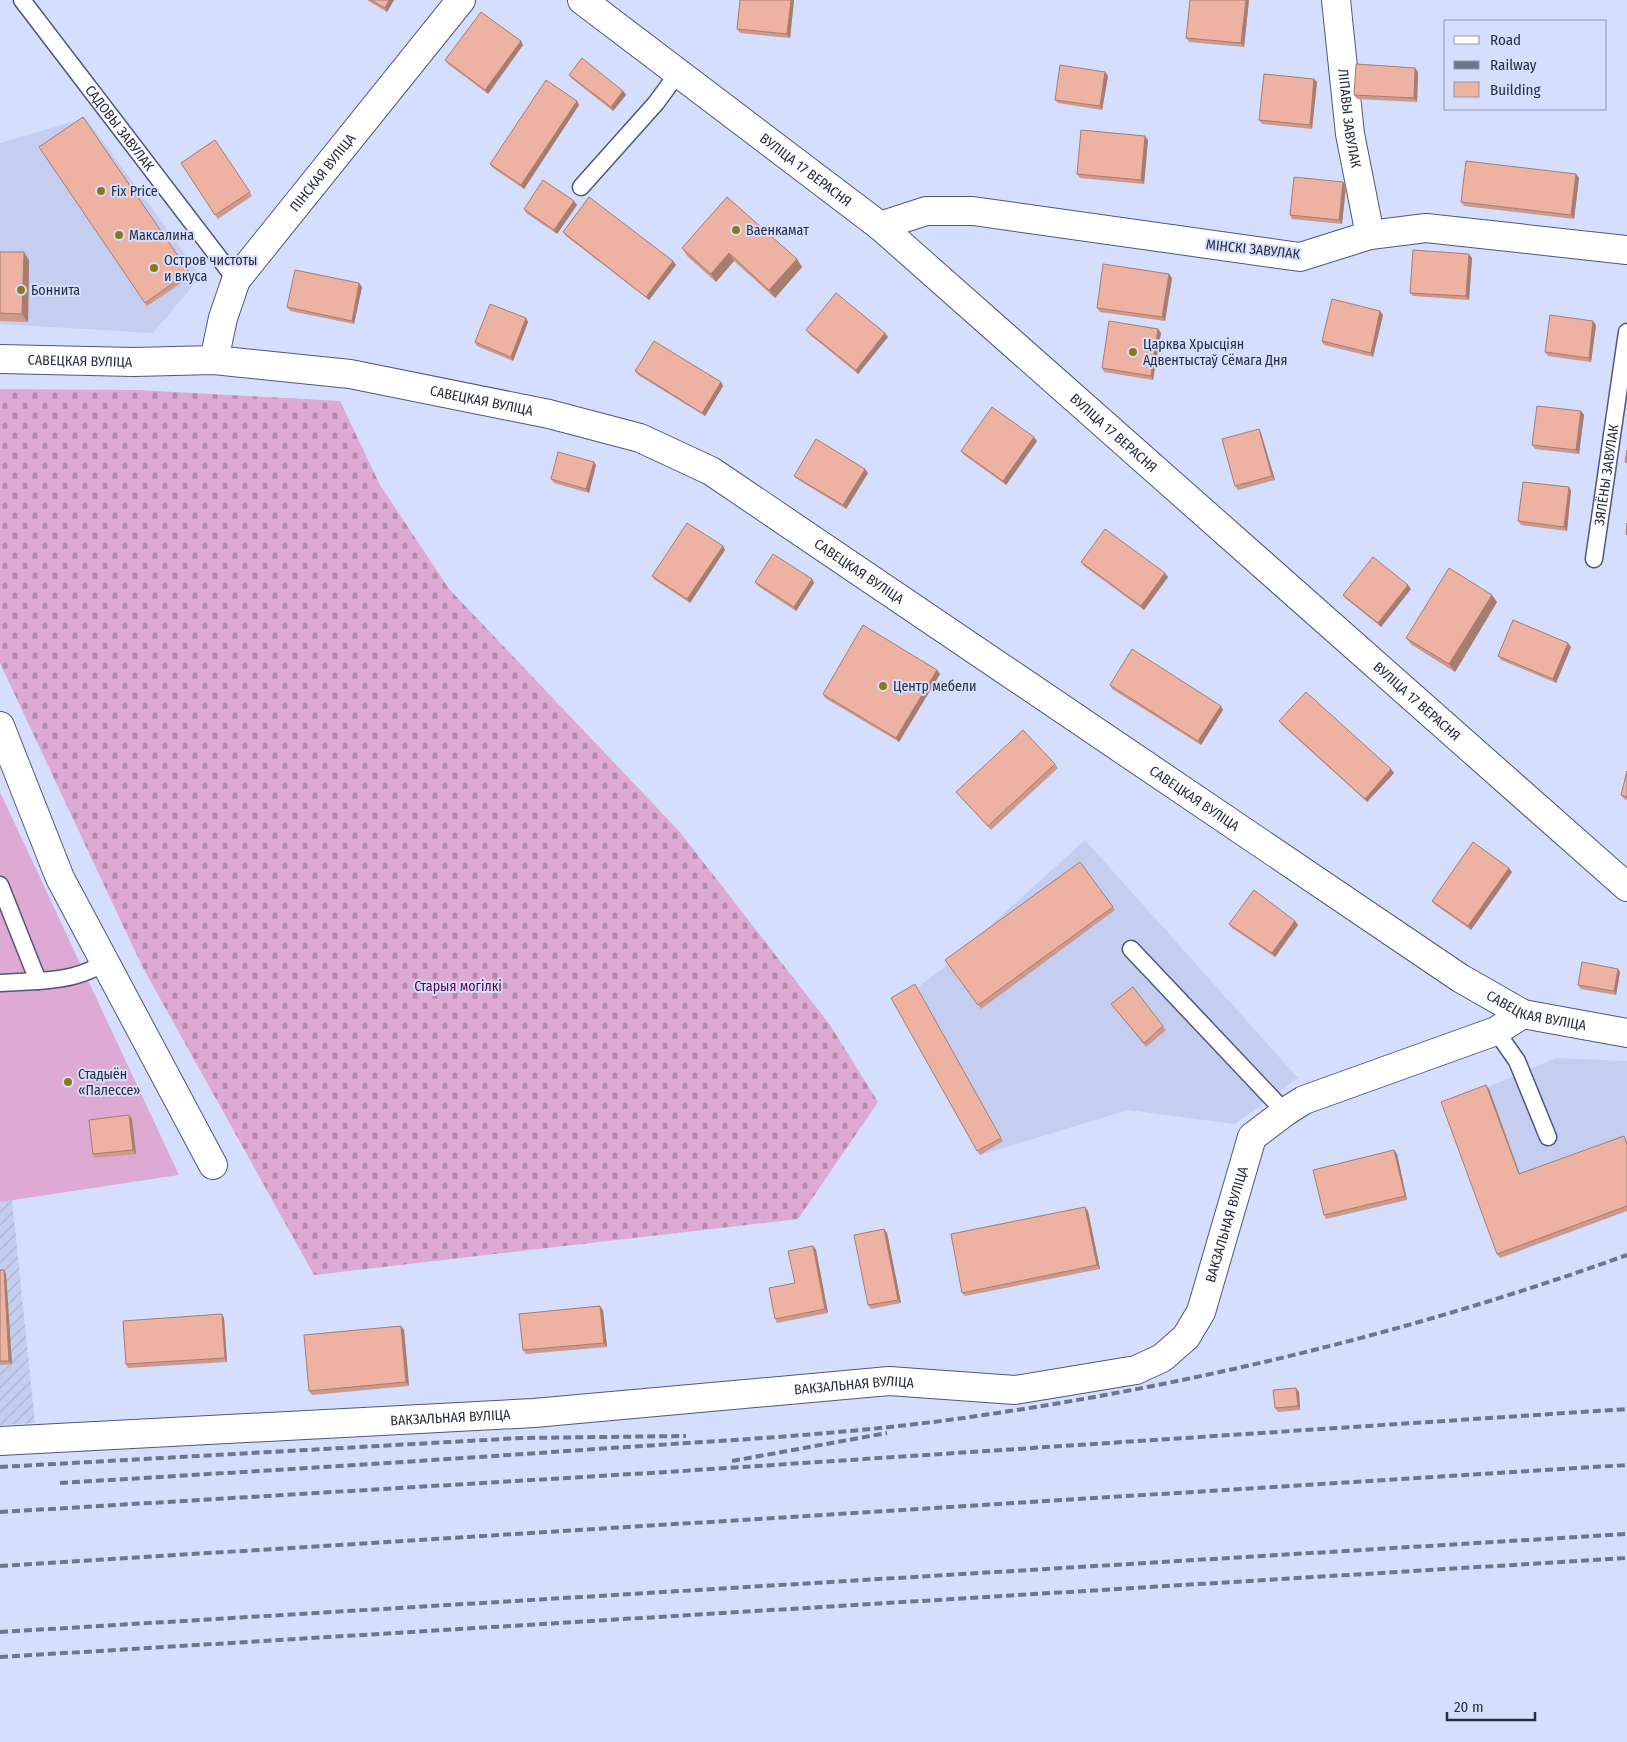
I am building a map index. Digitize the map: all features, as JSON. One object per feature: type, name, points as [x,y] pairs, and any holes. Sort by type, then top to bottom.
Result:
[{"type":"street","name":"ПІНСКАЯ ВУЛІЦА","points":[[214,360],[223,318],[236,280],[461,0]]},
{"type":"street","name":"ВУЛІЦА 17 ВЕРАСНЯ","points":[[582,0],[880,226],[1627,887]]},
{"type":"street","name":"ЛІПАВЫ ЗАВУЛАК","points":[[1336,0],[1350,134],[1370,235]]},
{"type":"street","name":"МІНСКІ ЗАВУЛАК","points":[[880,226],[926,211],[973,211],[1300,257],[1370,235],[1426,228],[1627,250]]},
{"type":"street","name":"САВЕЦКАЯ ВУЛІЦА","points":[[0,358],[134,362],[214,360],[350,374],[549,414],[640,438],[711,471],[1452,972],[1523,1014],[1627,1033]]},
{"type":"street","points":[[0,726],[60,878],[213,1165]]},
{"type":"street","name":"ВАКЗАЛЬНАЯ ВУЛІЦА","points":[[0,1441],[534,1413],[889,1381],[1015,1390],[1136,1370],[1162,1358],[1186,1338],[1202,1312],[1252,1137],[1304,1100],[1496,1031],[1523,1014]]},
{"type":"lane","name":"САДОВЫ ЗАВУЛАК","points":[[22,0],[236,280]]},
{"type":"lane","points":[[581,187],[656,103],[678,73]]},
{"type":"lane","name":"ЗЯЛЁНЫ ЗАВУЛАК","points":[[1594,558],[1627,332]]},
{"type":"lane","points":[[0,886],[38,982]]},
{"type":"lane","points":[[1131,949],[1285,1112]]},
{"type":"lane","points":[[0,982],[38,982],[69,978],[85,974],[105,963]]},
{"type":"lane","points":[[1496,1031],[1517,1061],[1548,1136]]},
{"type":"shaded area","points":[[86,118],[201,276],[153,333],[0,324],[0,143]]},
{"type":"shaded area","points":[[1085,840],[1298,1078],[1235,1124],[1128,1110],[980,1155],[917,988],[948,964]]},
{"type":"shaded area","points":[[1556,1058],[1627,1061],[1627,1211],[1500,1258],[1444,1106]]},
{"type":"shaded area","points":[[12,1200],[35,1423],[0,1425],[0,1202]]},
{"type":"green space","name":"Старыя могілкі","points":[[0,389],[138,390],[340,401],[380,485],[449,589],[679,831],[830,1025],[878,1102],[798,1219],[314,1275],[142,966],[0,663]]},
{"type":"green space","name":"Стадыён «Палессе»","points":[[0,792],[179,1175],[0,1202]]},
{"type":"building","points":[[371,0],[389,0],[385,8]]},
{"type":"building","points":[[740,0],[791,0],[787,34],[737,29]]},
{"type":"building","points":[[1190,0],[1246,0],[1241,43],[1186,38]]},
{"type":"building","points":[[481,12],[521,41],[485,90],[445,60]]},
{"type":"building","points":[[582,58],[623,91],[611,107],[569,75]]},
{"type":"building","points":[[1356,64],[1415,68],[1414,98],[1354,95]]},
{"type":"building","points":[[1060,65],[1105,72],[1100,106],[1055,100]]},
{"type":"building","points":[[1264,74],[1314,79],[1310,125],[1259,120]]},
{"type":"building","points":[[546,80],[577,101],[521,185],[490,164]]},
{"type":"building","name":"Fix Price","points":[[83,117],[189,272],[145,303],[39,147]]},
{"type":"building","points":[[1081,130],[1145,136],[1141,180],[1077,174]]},
{"type":"building","points":[[215,140],[250,192],[215,215],[181,163]]},
{"type":"building","points":[[1466,161],[1576,174],[1571,215],[1461,202]]},
{"type":"building","points":[[1294,177],[1343,182],[1339,220],[1290,215]]},
{"type":"building","points":[[543,180],[574,201],[554,230],[524,209]]},
{"type":"building","points":[[589,197],[673,261],[646,297],[563,232]]},
{"type":"building","name":"Ваенкамат","points":[[727,197],[797,259],[769,290],[729,253],[711,274],[682,248]]},
{"type":"building","points":[[1413,250],[1469,254],[1466,296],[1410,293]]},
{"type":"building","points":[[0,252],[24,252],[22,314],[0,313]]},
{"type":"building","points":[[1103,264],[1169,274],[1162,317],[1097,308]]},
{"type":"building","points":[[295,270],[359,283],[352,321],[287,307]]},
{"type":"building","points":[[836,293],[885,333],[856,370],[806,330]]},
{"type":"building","points":[[1332,299],[1380,311],[1371,353],[1322,341]]},
{"type":"building","points":[[490,304],[526,318],[511,357],[475,342]]},
{"type":"building","points":[[1550,315],[1593,321],[1589,358],[1545,352]]},
{"type":"building","name":"Царква Хрысціян Адвентыстаў Сёмага Дня","points":[[1109,321],[1158,329],[1151,376],[1102,368]]},
{"type":"building","points":[[654,341],[721,382],[702,413],[635,371]]},
{"type":"building","points":[[1537,406],[1581,411],[1576,450],[1532,445]]},
{"type":"building","points":[[992,407],[1034,437],[1003,481],[961,451]]},
{"type":"building","points":[[1259,429],[1272,476],[1235,486],[1222,439]]},
{"type":"building","points":[[816,439],[865,469],[843,505],[794,476]]},
{"type":"building","points":[[558,452],[594,462],[586,489],[551,479]]},
{"type":"building","points":[[1523,482],[1569,487],[1564,527],[1518,521]]},
{"type":"building","points":[[687,523],[723,546],[687,599],[652,576]]},
{"type":"building","points":[[1105,529],[1165,573],[1141,606],[1081,562]]},
{"type":"building","points":[[773,554],[812,579],[794,607],[755,582]]},
{"type":"building","points":[[1373,557],[1408,585],[1378,623],[1343,595]]},
{"type":"building","points":[[1449,568],[1492,595],[1449,664],[1406,638]]},
{"type":"building","points":[[1513,620],[1568,643],[1553,679],[1498,656]]},
{"type":"building","name":"Центр мебели","points":[[863,625],[937,670],[896,738],[823,694]]},
{"type":"building","points":[[1132,649],[1221,706],[1198,741],[1110,685]]},
{"type":"building","points":[[1306,692],[1391,769],[1365,799],[1279,721]]},
{"type":"building","points":[[1023,730],[1055,764],[988,826],[956,792]]},
{"type":"building","points":[[1627,771],[1627,797],[1621,795]]},
{"type":"building","points":[[1473,842],[1509,868],[1468,926],[1432,901]]},
{"type":"building","points":[[1080,862],[1113,907],[978,1005],[945,960]]},
{"type":"building","points":[[1254,890],[1295,921],[1272,953],[1229,924]]},
{"type":"building","points":[[1582,962],[1618,969],[1614,991],[1578,985]]},
{"type":"building","points":[[915,984],[1001,1138],[977,1151],[891,998]]},
{"type":"building","points":[[1133,987],[1163,1026],[1144,1043],[1111,1004]]},
{"type":"building","points":[[1486,1085],[1519,1174],[1624,1136],[1627,1145],[1627,1206],[1497,1254],[1441,1102]]},
{"type":"building","points":[[129,1115],[133,1150],[93,1154],[89,1120]]},
{"type":"building","points":[[1394,1150],[1405,1196],[1324,1215],[1313,1170]]},
{"type":"building","points":[[1085,1207],[1097,1265],[962,1293],[951,1234]]},
{"type":"building","points":[[884,1229],[898,1300],[868,1305],[854,1235]]},
{"type":"building","points":[[813,1246],[825,1309],[775,1319],[769,1288],[795,1283],[788,1251]]},
{"type":"building","points":[[0,1270],[4,1270],[9,1361],[0,1361]]},
{"type":"building","points":[[600,1306],[604,1343],[523,1350],[519,1314]]},
{"type":"building","points":[[222,1314],[225,1358],[126,1364],[123,1321]]},
{"type":"building","points":[[401,1326],[406,1382],[309,1391],[304,1335]]},
{"type":"building","points":[[1296,1388],[1298,1406],[1275,1408],[1273,1390]]},
{"type":"railway","points":[[60,1483],[794,1436],[977,1416],[1142,1388],[1306,1352],[1468,1308],[1627,1255]]},
{"type":"railway","points":[[0,1512],[666,1472],[1627,1409]]},
{"type":"railway","points":[[732,1461],[887,1433]]},
{"type":"railway","points":[[0,1467],[521,1438],[686,1436]]},
{"type":"railway","points":[[0,1566],[1627,1465]]},
{"type":"railway","points":[[0,1632],[1627,1534]]},
{"type":"railway","points":[[0,1657],[1627,1558]]},
{"type":"place","name":"Fix Price","points":[[101,191]]},
{"type":"place","name":"Ваенкамат","points":[[736,230]]},
{"type":"place","name":"Максалина","points":[[119,235]]},
{"type":"place","name":"Остров чистоты и вкуса","points":[[154,268]]},
{"type":"place","name":"Боннита","points":[[21,290]]},
{"type":"place","name":"Царква Хрысціян Адвентыстаў Сёмага Дня","points":[[1133,352]]},
{"type":"place","name":"Центр мебели","points":[[883,686]]},
{"type":"place","name":"Стадыён «Палессе»","points":[[68,1082]]}]
